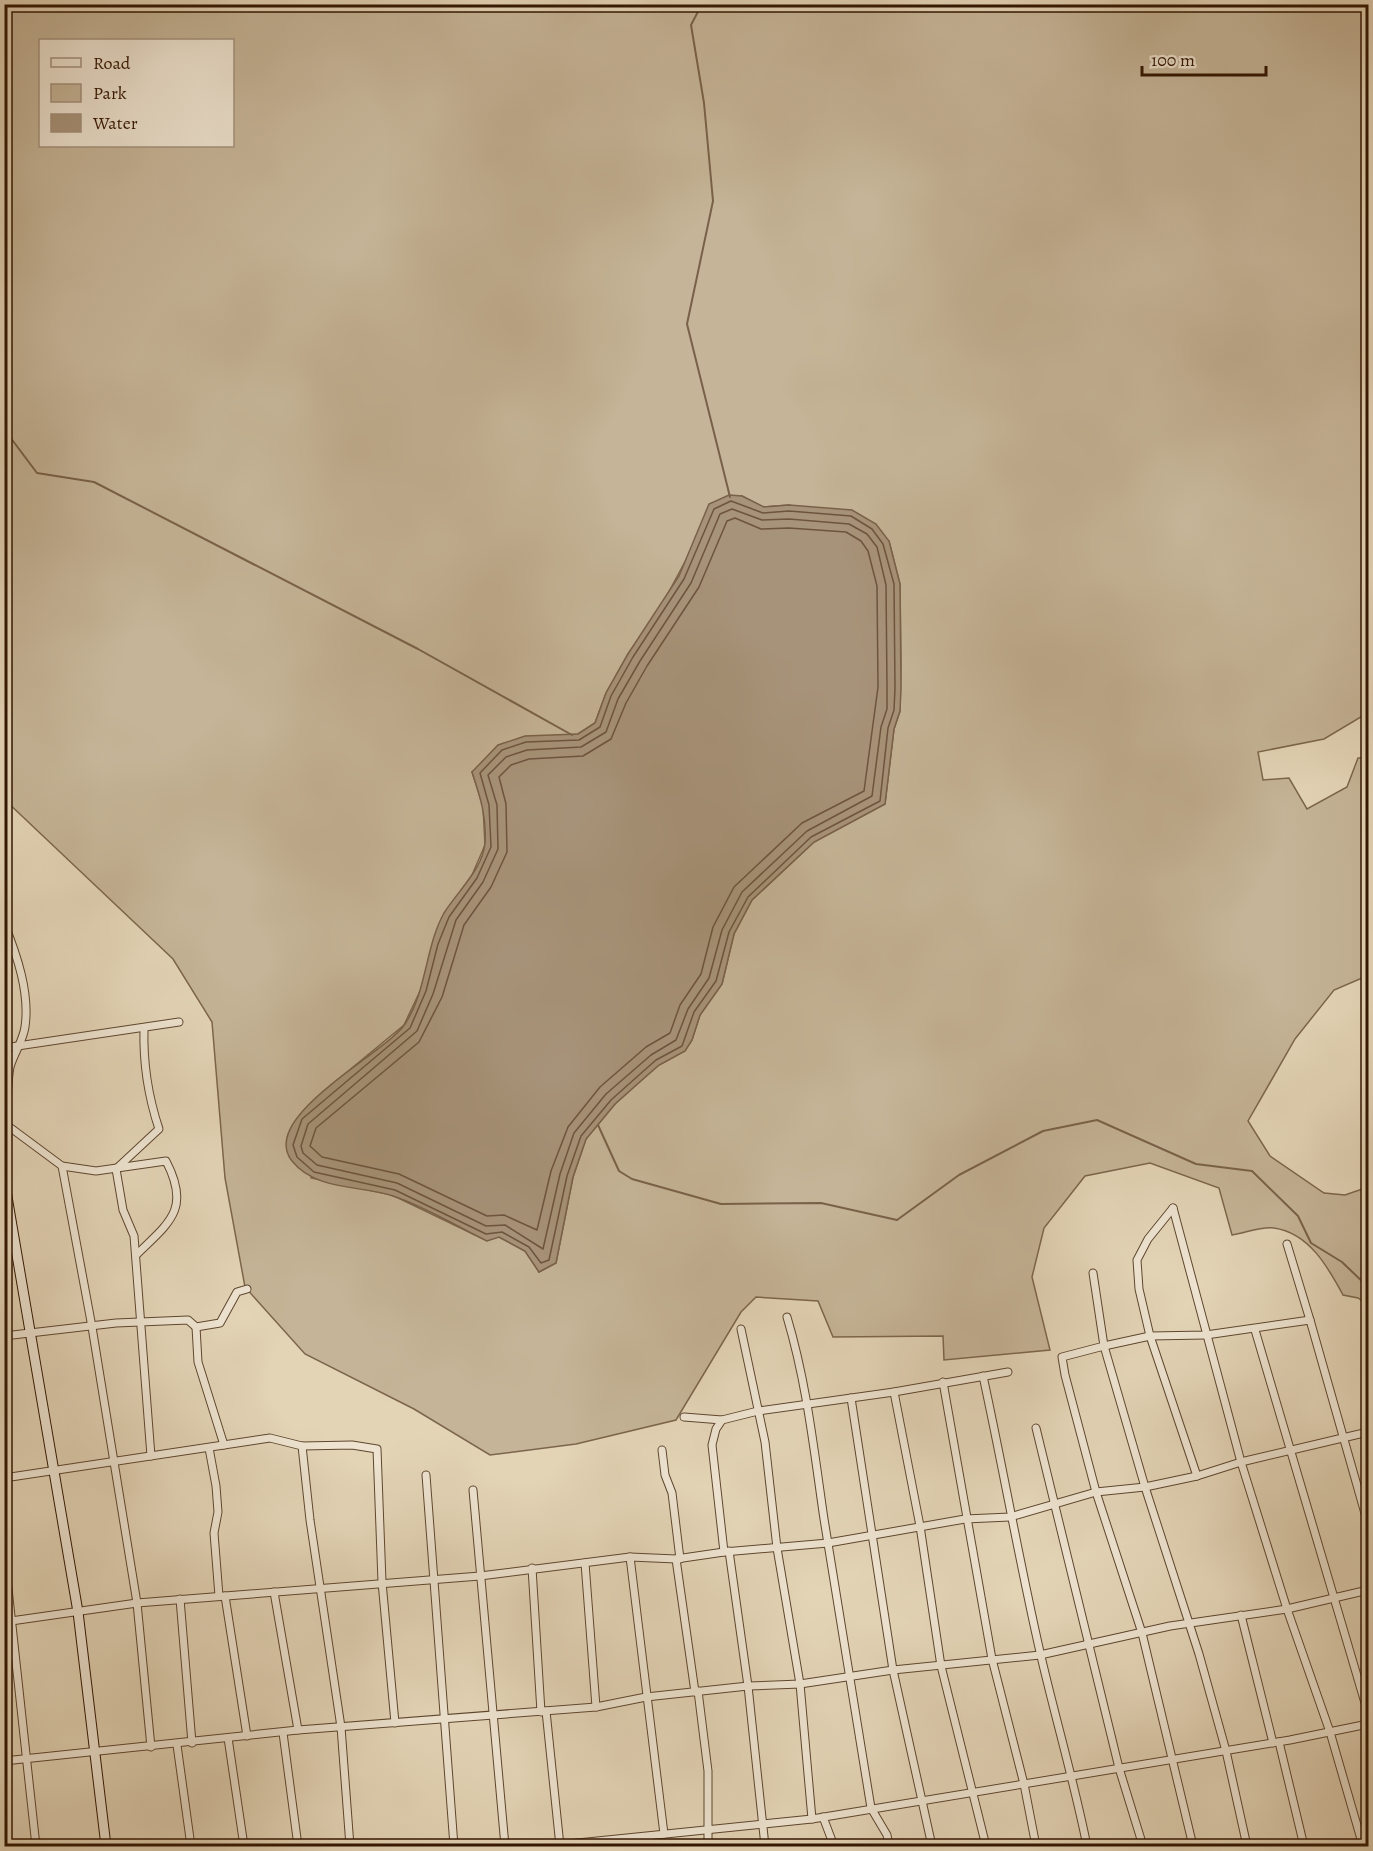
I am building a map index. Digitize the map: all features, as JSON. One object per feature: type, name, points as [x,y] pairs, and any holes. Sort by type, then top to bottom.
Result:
[{"type":"street","points":[[4,923],[24,990],[25,1028],[10,1067],[8,1101],[4,1112]]},
{"type":"street","points":[[4,1048],[179,1022]]},
{"type":"street","points":[[116,1169],[159,1129],[146,1074],[144,1028]]},
{"type":"street","points":[[4,1123],[62,1166],[96,1171],[166,1161],[175,1178],[179,1196],[170,1220],[136,1256]]},
{"type":"street","points":[[62,1166],[92,1328],[137,1603],[150,1747]]},
{"type":"street","points":[[116,1169],[123,1210],[134,1236],[151,1456]]},
{"type":"street","points":[[4,1179],[78,1612],[106,1846]]},
{"type":"street","points":[[1197,1476],[1150,1336],[1140,1289],[1137,1260],[1148,1239],[1173,1208],[1241,1462],[1287,1608],[1330,1732],[1363,1846]]},
{"type":"street","points":[[1287,1244],[1368,1524]]},
{"type":"street","points":[[1093,1273],[1104,1346],[1226,1751],[1247,1846]]},
{"type":"street","points":[[196,1327],[220,1323],[237,1292],[248,1289]]},
{"type":"street","points":[[787,1317],[800,1358],[809,1405],[828,1543],[871,1808],[887,1835],[889,1846]]},
{"type":"street","points":[[4,1336],[92,1328],[116,1323],[189,1320],[196,1327],[198,1362],[224,1445]]},
{"type":"street","points":[[1193,1846],[1142,1634],[1096,1492],[1085,1443],[1078,1429],[1062,1357],[1150,1336],[1206,1335],[1255,1330],[1310,1320]]},
{"type":"street","points":[[741,1329],[765,1442],[777,1548],[800,1684],[812,1819]]},
{"type":"street","points":[[1255,1330],[1368,1713]]},
{"type":"street","points":[[684,1417],[722,1420],[758,1412],[1008,1372]]},
{"type":"street","points":[[983,1376],[1040,1655],[1072,1776],[1087,1846]]},
{"type":"street","points":[[943,1382],[965,1519],[992,1659],[1024,1784],[1036,1846]]},
{"type":"street","points":[[894,1392],[920,1526],[941,1666],[986,1846]]},
{"type":"street","points":[[850,1398],[893,1670],[932,1846]]},
{"type":"street","points":[[722,1420],[716,1429],[712,1445],[726,1552],[748,1686],[765,1846]]},
{"type":"street","points":[[1036,1428],[1119,1768],[1143,1846]]},
{"type":"street","points":[[4,1622],[137,1603],[322,1586],[480,1576],[630,1557],[678,1559],[726,1552],[828,1543],[965,1519],[1010,1517],[1096,1492],[1197,1476],[1241,1462],[1292,1452],[1368,1432]]},
{"type":"street","points":[[4,1478],[270,1438],[302,1446],[352,1445],[377,1449],[382,1582],[395,1723]]},
{"type":"street","points":[[302,1446],[310,1520],[322,1586],[340,1727],[350,1846]]},
{"type":"street","points":[[209,1448],[216,1485],[218,1512],[214,1533],[222,1596],[246,1736]]},
{"type":"street","points":[[662,1450],[665,1475],[672,1493],[678,1559],[708,1771],[708,1846]]},
{"type":"street","points":[[426,1475],[432,1579],[454,1846]]},
{"type":"street","points":[[473,1490],[505,1846]]},
{"type":"street","points":[[4,1552],[36,1846]]},
{"type":"street","points":[[630,1557],[645,1697],[664,1834]]},
{"type":"street","points":[[585,1563],[596,1707]]},
{"type":"street","points":[[532,1568],[543,1712],[560,1846]]},
{"type":"street","points":[[4,1761],[177,1745],[298,1730],[494,1713],[543,1712],[596,1707],[645,1697],[748,1686],[800,1684],[893,1670],[1040,1655],[1189,1623],[1334,1600],[1368,1590]]},
{"type":"street","points":[[274,1592],[298,1730]]},
{"type":"street","points":[[180,1599],[192,1743]]},
{"type":"street","points":[[1241,1615],[1304,1846]]},
{"type":"street","points":[[549,1846],[620,1843],[664,1834],[812,1819],[1172,1758],[1226,1751],[1368,1724]]},
{"type":"street","points":[[283,1733],[298,1846]]},
{"type":"street","points":[[228,1738],[244,1846]]},
{"type":"street","points":[[177,1745],[191,1846]]},
{"type":"street","points":[[823,1817],[834,1846]]},
{"type":"green space","points":[[4,5],[1368,5],[1368,716],[1364,715],[1324,739],[1258,752],[1263,780],[1289,778],[1307,809],[1347,787],[1358,758],[1368,758],[1368,978],[1362,978],[1334,990],[1295,1039],[1248,1121],[1270,1156],[1324,1193],[1345,1195],[1368,1187],[1368,1305],[1358,1298],[1343,1295],[1324,1263],[1307,1244],[1297,1237],[1274,1228],[1232,1235],[1219,1188],[1150,1163],[1085,1176],[1044,1228],[1032,1277],[1050,1350],[944,1360],[943,1336],[833,1337],[818,1301],[756,1297],[741,1312],[676,1420],[576,1444],[490,1455],[414,1409],[305,1354],[245,1287],[225,1178],[212,1022],[173,959],[5,800]],"holes":[[[742,496],[763,507],[789,505],[889,541],[900,584],[901,664],[900,711],[894,729],[885,804],[814,842],[752,900],[734,934],[722,984],[700,1015],[692,1040],[685,1051],[659,1065],[643,1079],[615,1104],[586,1139],[573,1177],[556,1263],[539,1272],[525,1251],[499,1237],[475,1235],[392,1195],[311,1178],[323,1092],[404,1025],[421,989],[433,943],[444,914],[472,875],[485,845],[483,806],[472,772],[560,736],[578,734],[595,723],[606,693],[628,654],[659,610],[693,547]]]},
{"type":"water","points":[[729,495],[742,496],[764,507],[789,505],[852,510],[876,524],[889,541],[900,584],[901,688],[900,711],[894,729],[885,804],[814,842],[752,900],[734,934],[722,984],[700,1015],[692,1040],[685,1051],[659,1065],[643,1079],[615,1104],[586,1139],[573,1177],[556,1263],[539,1272],[525,1251],[499,1237],[487,1241],[405,1200],[313,1178],[292,1161],[286,1144],[292,1125],[307,1106],[393,1036],[405,1024],[412,1011],[418,998],[438,926],[444,913],[475,871],[483,853],[484,816],[472,772],[498,745],[525,736],[578,734],[595,723],[606,693],[628,654],[679,576],[709,504]]},
{"type":"waterway","points":[[702,4],[691,25],[704,103],[713,201],[687,324],[730,497]]},
{"type":"waterway","points":[[4,429],[37,473],[94,482],[418,649],[572,735]]},
{"type":"waterway","points":[[598,1125],[619,1171],[632,1179],[721,1204],[821,1203],[897,1220],[959,1175],[1043,1131],[1097,1120],[1196,1164],[1252,1171],[1298,1216],[1311,1243],[1342,1262],[1368,1287]]}]
